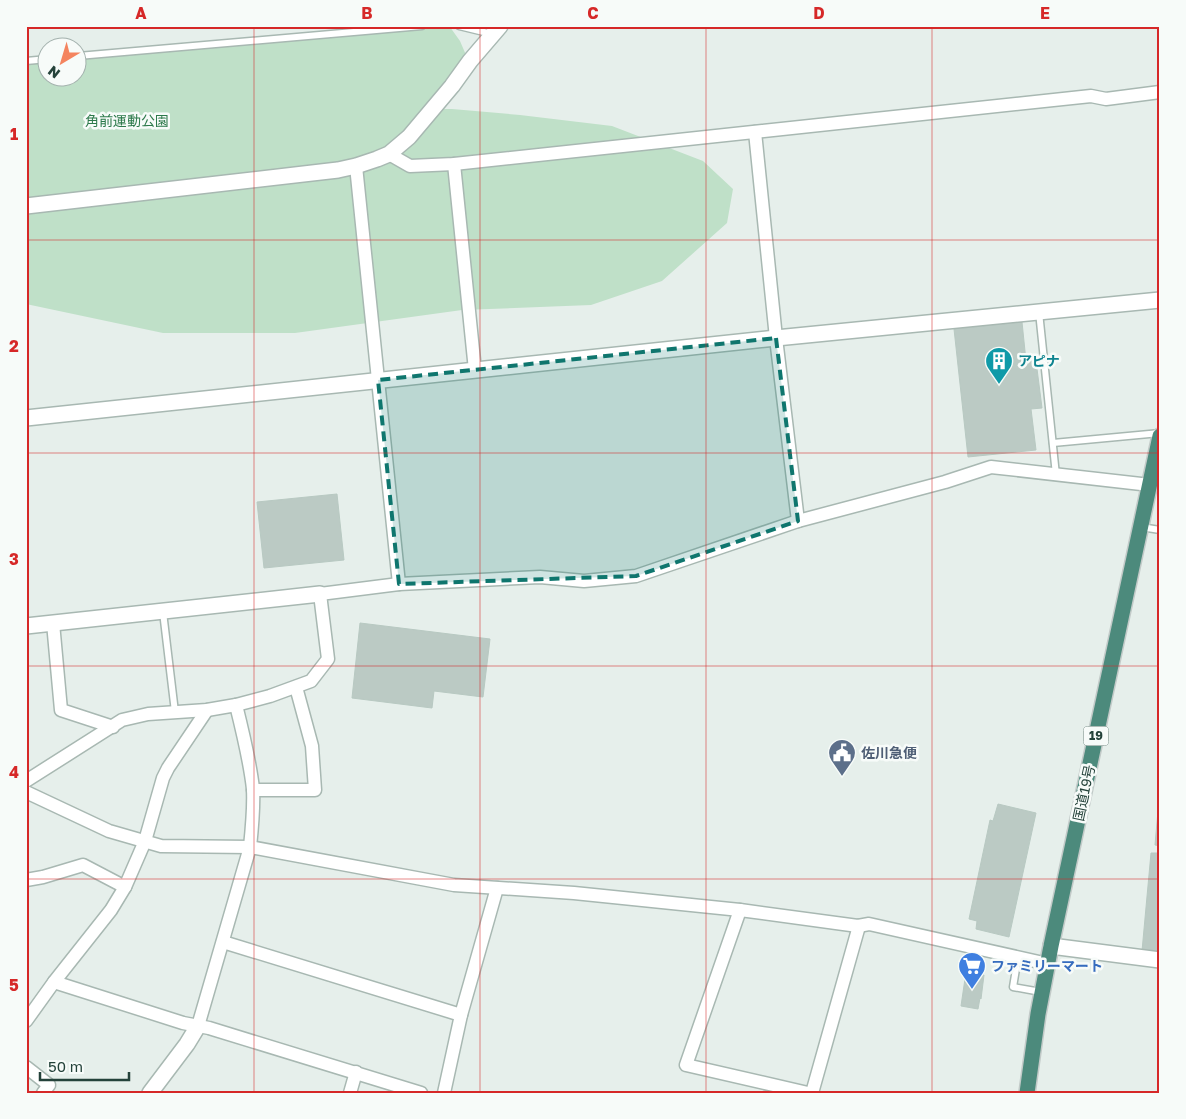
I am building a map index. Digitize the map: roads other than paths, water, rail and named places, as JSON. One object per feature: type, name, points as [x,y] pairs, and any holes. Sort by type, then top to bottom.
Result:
[{"type":"highway","name":"国道19号","points":[[1027,1093],[1051,946],[1160,435]]},
{"type":"street","points":[[26,206],[338,170],[377,159],[389,154],[409,137],[452,86],[470,60],[497,30]]},
{"type":"street","points":[[389,154],[410,166],[454,164],[1091,96],[1106,99],[1160,92]]},
{"type":"street","points":[[755,132],[776,338],[798,521]]},
{"type":"street","points":[[454,164],[475,370]]},
{"type":"street","points":[[356,166],[399,584]]},
{"type":"street","points":[[26,418],[776,338],[1160,300]]},
{"type":"street","points":[[26,626],[399,584],[540,577],[584,581],[636,576],[798,521],[945,482],[991,467],[1150,485]]},
{"type":"street","points":[[26,781],[122,720],[148,714],[207,710],[236,705],[270,696],[311,681],[328,659],[320,594]]},
{"type":"street","points":[[53,623],[61,710],[113,727]]},
{"type":"street","points":[[253,790],[315,790],[312,746],[296,687]]},
{"type":"street","points":[[150,1093],[198,1026],[250,847],[253,820],[253,790],[248,751],[236,705]]},
{"type":"street","points":[[26,1021],[111,910],[125,887],[145,841],[163,778],[207,710]]},
{"type":"street","points":[[26,792],[109,831],[161,846],[250,847],[454,885],[574,893],[740,910],[859,926],[869,924],[1048,964]]},
{"type":"street","points":[[26,880],[83,865],[125,887]]},
{"type":"street","points":[[444,1093],[461,1015],[497,888]]},
{"type":"street","points":[[740,910],[686,1065],[808,1093]]},
{"type":"street","points":[[812,1093],[859,926]]},
{"type":"street","points":[[223,942],[461,1015]]},
{"type":"street","points":[[1051,946],[1160,960]]},
{"type":"street","points":[[54,982],[183,1023],[209,1028],[421,1093]]},
{"type":"street","points":[[26,1067],[49,1085],[43,1093]]},
{"type":"street","points":[[350,1093],[356,1072]]},
{"type":"lane","points":[[88,55],[422,26]]},
{"type":"lane","points":[[459,26],[497,30]]},
{"type":"lane","points":[[1039,312],[1056,475]]},
{"type":"lane","points":[[1053,442],[1160,435]]},
{"type":"lane","points":[[1141,527],[1160,530]]},
{"type":"lane","points":[[163,611],[175,712]]},
{"type":"lane","points":[[1018,957],[1013,987],[1042,993]]},
{"type":"place","name":"アピナ","points":[[999,385]]},
{"type":"place","name":"佐川急便","points":[[842,777]]},
{"type":"place","name":"ファミリーマート","points":[[972,990]]},
{"type":"park label","name":"角前運動公園","points":[[127,121]]}]
